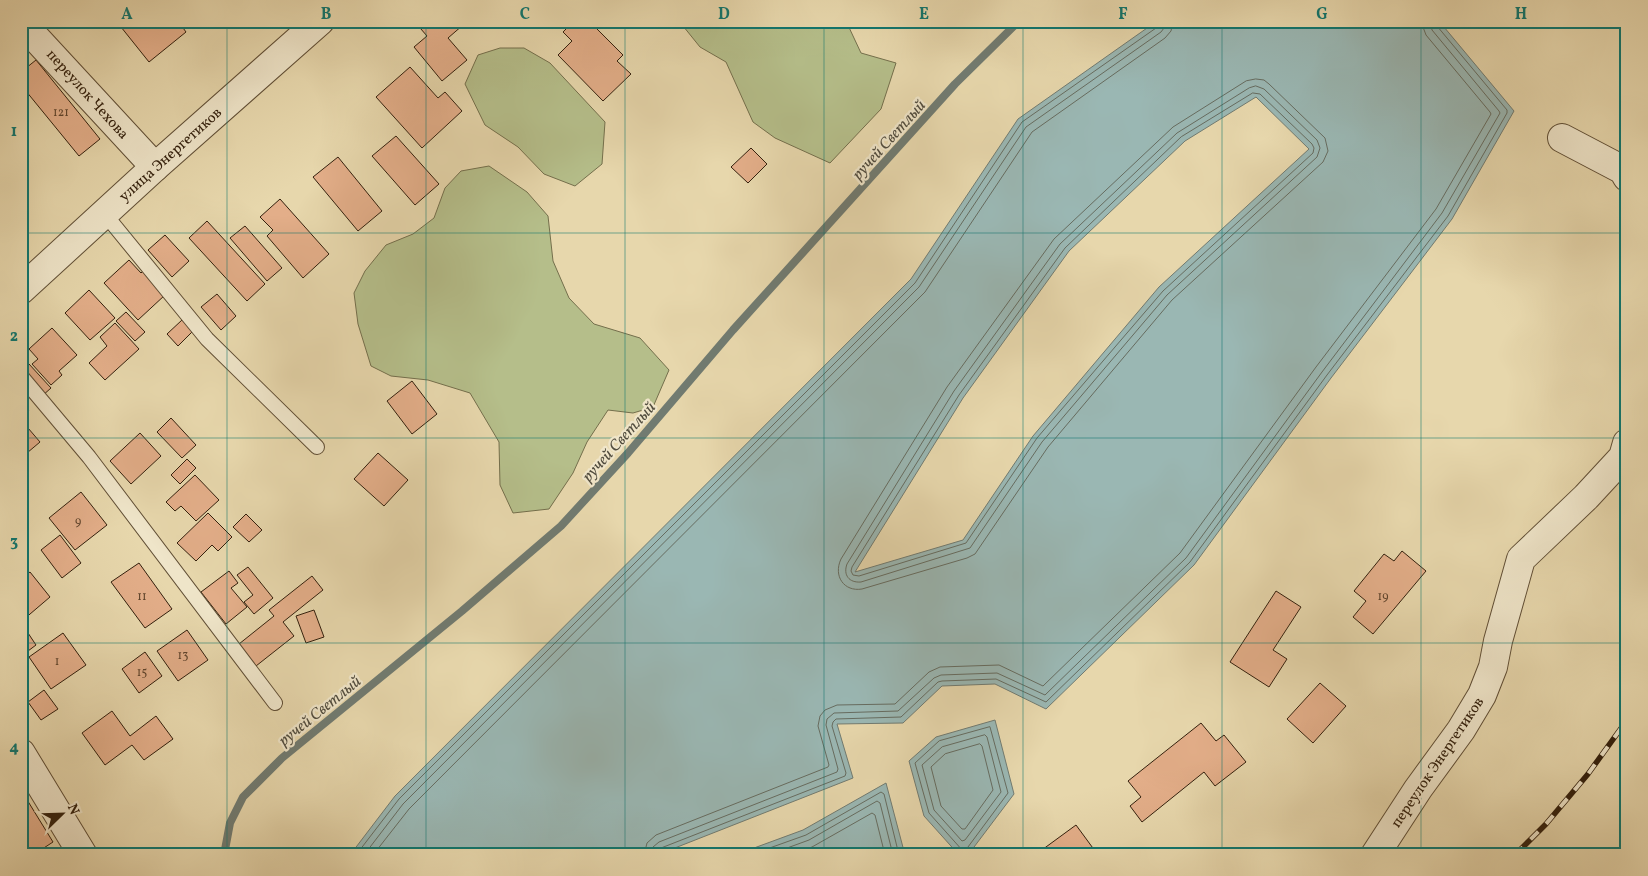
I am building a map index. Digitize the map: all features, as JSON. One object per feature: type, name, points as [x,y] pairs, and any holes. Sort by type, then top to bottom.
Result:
[{"type":"street","name":"улица Энергетиков","points":[[21,290],[155,167],[320,21]]},
{"type":"street","name":"переулок Чехова","points":[[21,22],[155,167]]},
{"type":"street","points":[[1562,138],[1623,170],[1627,177]]},
{"type":"street","name":"переулок Энергетиков","points":[[1375,855],[1418,789],[1461,730],[1482,695],[1493,668],[1498,641],[1521,558],[1586,497],[1623,457],[1627,443]]},
{"type":"street","points":[[21,753],[83,855]]},
{"type":"lane","points":[[104,213],[207,339],[317,448]]},
{"type":"lane","points":[[21,376],[90,457],[275,703]]},
{"type":"green space","points":[[679,21],[846,21],[861,53],[896,63],[881,109],[830,163],[775,138],[753,122],[726,62],[700,47]]},
{"type":"green space","points":[[500,48],[524,48],[550,63],[605,122],[602,164],[575,186],[544,174],[518,147],[485,125],[465,84],[478,55]]},
{"type":"green space","points":[[489,166],[527,192],[548,216],[553,261],[569,298],[594,324],[640,338],[669,370],[653,407],[633,413],[608,410],[587,442],[573,473],[549,509],[513,513],[500,485],[499,442],[470,393],[428,380],[391,376],[371,366],[358,324],[354,293],[365,271],[386,245],[413,234],[434,218],[445,188],[461,171]]},
{"type":"water","points":[[1157,21],[1439,21],[1514,111],[1452,219],[1331,378],[1194,565],[1046,709],[995,684],[942,686],[903,723],[837,724],[853,778],[657,855],[350,855],[395,796],[911,279],[1018,119]],"holes":[[[1256,97],[1309,149],[1159,287],[1033,436],[963,540],[855,572],[963,398],[1069,251],[1185,141]]]},
{"type":"water","points":[[995,720],[1014,794],[968,855],[959,855],[924,816],[909,761],[936,737]]},
{"type":"water","points":[[886,783],[905,855],[735,855],[803,830]]},
{"type":"building","points":[[128,21],[178,21],[186,32],[149,62],[121,27]]},
{"type":"building","points":[[414,21],[460,21],[463,25],[448,38],[467,60],[442,81],[414,47],[427,36]]},
{"type":"building","points":[[574,21],[599,21],[594,26],[623,55],[617,61],[631,74],[603,101],[558,55],[572,41],[563,32]]},
{"type":"building","points":[[36,60],[100,139],[79,156],[21,85],[21,72]]},
{"type":"building","points":[[410,67],[438,98],[445,92],[462,111],[422,148],[376,97]]},
{"type":"building","points":[[396,136],[439,184],[415,205],[372,156]]},
{"type":"building","points":[[751,148],[767,164],[748,183],[731,167]]},
{"type":"building","points":[[338,157],[382,211],[358,231],[313,177]]},
{"type":"building","points":[[280,199],[329,254],[303,278],[267,236],[273,230],[260,217]]},
{"type":"building","points":[[207,221],[265,284],[247,301],[189,238]]},
{"type":"building","points":[[245,226],[282,268],[267,281],[230,238]]},
{"type":"building","points":[[165,235],[189,261],[172,277],[148,250]]},
{"type":"building","points":[[129,260],[141,273],[143,271],[165,295],[138,320],[104,283]]},
{"type":"building","points":[[89,290],[115,318],[90,340],[65,313]]},
{"type":"building","points":[[217,294],[236,316],[221,330],[201,307]]},
{"type":"building","points":[[126,312],[145,332],[135,341],[116,321]]},
{"type":"building","points":[[182,320],[193,331],[178,346],[167,334]]},
{"type":"building","points":[[115,323],[139,349],[105,380],[89,363],[107,346],[100,337]]},
{"type":"building","points":[[52,328],[77,355],[59,371],[62,375],[51,385],[32,364],[38,359],[29,349]]},
{"type":"building","points":[[29,364],[51,388],[42,396],[21,372]]},
{"type":"building","points":[[412,381],[437,414],[412,434],[387,401]]},
{"type":"building","points":[[21,402],[29,411],[21,419]]},
{"type":"building","points":[[171,418],[196,445],[182,458],[157,432]]},
{"type":"building","points":[[21,422],[40,442],[21,458]]},
{"type":"building","points":[[140,433],[161,456],[131,484],[110,461]]},
{"type":"building","points":[[378,453],[408,480],[384,506],[354,479]]},
{"type":"building","points":[[187,459],[196,468],[180,484],[171,475]]},
{"type":"building","points":[[195,475],[219,500],[196,521],[181,506],[175,511],[166,502]]},
{"type":"building","points":[[81,492],[107,525],[75,550],[49,518]]},
{"type":"building","points":[[208,513],[232,537],[218,551],[212,545],[196,561],[177,543]]},
{"type":"building","points":[[246,514],[262,530],[249,542],[233,527]]},
{"type":"building","points":[[60,535],[81,563],[62,578],[41,550]]},
{"type":"building","points":[[1402,551],[1426,571],[1373,634],[1353,617],[1366,601],[1354,591],[1384,554],[1394,561]]},
{"type":"building","points":[[139,563],[172,609],[145,628],[111,582]]},
{"type":"building","points":[[248,567],[273,598],[254,614],[244,602],[253,595],[237,575]]},
{"type":"building","points":[[229,571],[238,583],[231,588],[247,607],[226,624],[201,592]]},
{"type":"building","points":[[30,572],[50,597],[23,620],[21,618],[21,579]]},
{"type":"building","points":[[312,576],[323,590],[283,622],[294,636],[256,666],[239,644],[274,616],[269,610]]},
{"type":"building","points":[[1276,591],[1301,607],[1273,650],[1287,659],[1269,687],[1230,662]]},
{"type":"building","points":[[314,610],[324,637],[306,643],[296,616]]},
{"type":"building","points":[[26,630],[36,645],[24,654],[21,649],[21,633]]},
{"type":"building","points":[[187,630],[208,660],[178,681],[157,651]]},
{"type":"building","points":[[63,633],[86,665],[51,689],[29,657]]},
{"type":"building","points":[[145,652],[162,676],[139,693],[122,669]]},
{"type":"building","points":[[1320,683],[1346,706],[1313,743],[1287,719]]},
{"type":"building","points":[[44,690],[58,709],[41,720],[28,702]]},
{"type":"building","points":[[112,711],[130,736],[156,716],[173,739],[144,760],[132,745],[105,765],[82,733]]},
{"type":"building","points":[[1201,723],[1216,741],[1224,735],[1246,762],[1215,786],[1204,772],[1142,822],[1130,806],[1141,797],[1128,781]]},
{"type":"building","points":[[21,790],[53,842],[33,855],[21,855]]},
{"type":"building","points":[[1076,825],[1098,855],[1035,855]]},
{"type":"waterway","name":"ручей Светлый","points":[[224,855],[230,823],[243,797],[282,758],[462,611],[561,526],[628,453],[733,330],[955,84],[1019,21]]},
{"type":"railway","points":[[1515,855],[1546,824],[1588,774],[1627,720]]}]
